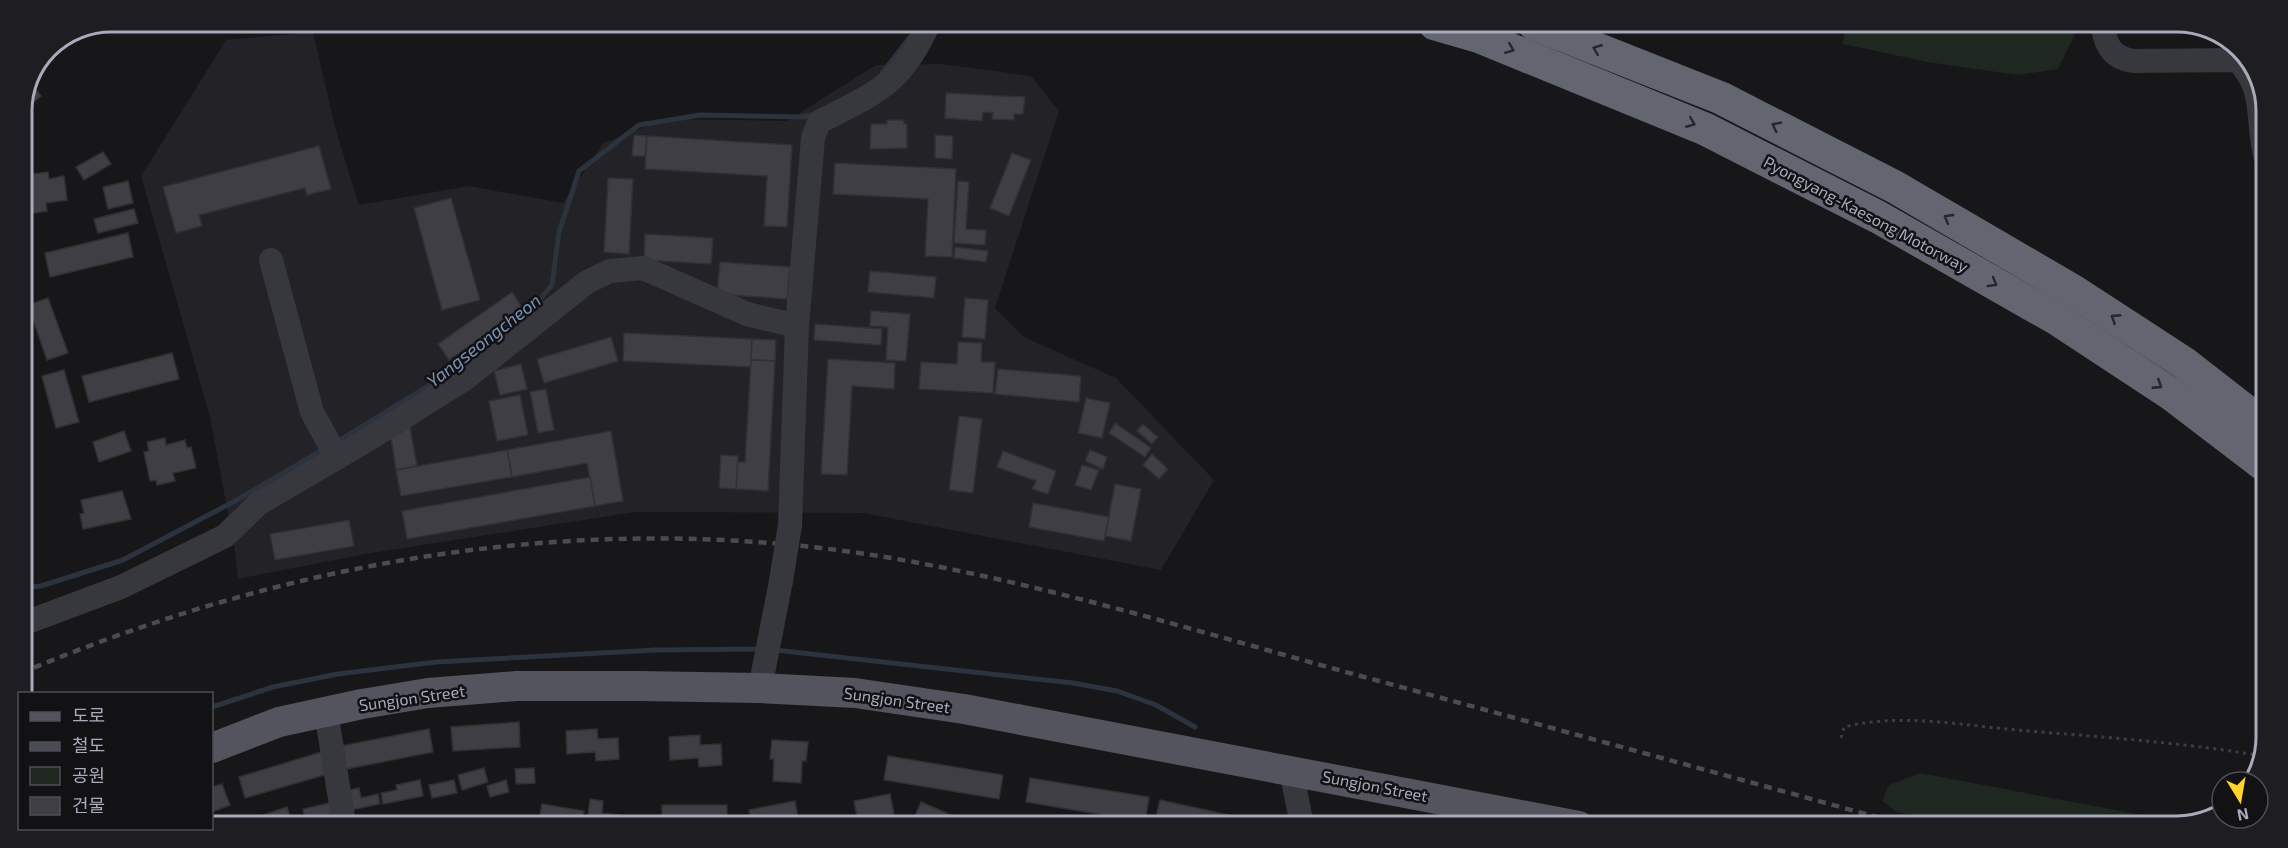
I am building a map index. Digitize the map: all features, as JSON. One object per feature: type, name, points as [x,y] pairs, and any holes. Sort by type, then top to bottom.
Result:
[{"type":"highway","name":"Pyongyang-Kaesong Motorway","points":[[1463,32],[1705,129],[1878,218],[2057,319],[2171,394],[2256,459]]},
{"type":"highway","name":"Pyongyang-Kaesong Motorway","points":[[1554,32],[1721,98],[1895,187],[2075,292],[2184,363],[2256,419]]},
{"type":"main road","name":"Sungjon Street","points":[[213,748],[279,722],[428,693],[764,664],[855,693],[964,709],[1528,816]]},
{"type":"street","points":[[764,664],[790,525],[797,326],[813,138],[819,122],[855,106],[899,74],[917,49],[925,32]]},
{"type":"street","points":[[2105,32],[2109,46],[2120,59],[2133,61],[2238,60],[2246,72]]},
{"type":"street","points":[[271,260],[312,412],[332,450]]},
{"type":"street","points":[[32,620],[122,587],[225,536],[258,504],[332,450],[466,378],[587,282],[610,271],[643,268],[747,314],[797,326]]},
{"type":"street","points":[[326,712],[343,816]]},
{"type":"street","points":[[1291,770],[1300,816]]},
{"type":"path","points":[[1841,738],[1845,727],[1864,722],[1919,722],[2209,747],[2254,755]]},
{"type":"shaded area","points":[[313,32],[335,127],[359,205],[469,186],[563,203],[603,143],[666,119],[787,121],[876,65],[941,64],[1031,76],[1059,111],[995,308],[1024,337],[1116,378],[1214,480],[1161,570],[863,513],[635,512],[371,553],[238,579],[235,551],[210,417],[141,176],[226,40]]},
{"type":"green space","points":[[1844,32],[2076,32],[2058,69],[2018,75],[1927,62],[1843,44]]},
{"type":"green space","points":[[1920,773],[2147,816],[1914,816],[1897,812],[1882,801],[1889,785]]},
{"type":"building","points":[[35,88],[41,96],[32,103]]},
{"type":"building","points":[[946,93],[1025,97],[1023,114],[1014,114],[1014,120],[992,119],[993,113],[983,112],[982,121],[945,118]]},
{"type":"building","points":[[887,120],[904,120],[904,124],[907,124],[907,148],[870,149],[871,124],[887,124]]},
{"type":"building","points":[[634,135],[647,136],[645,156],[632,156]]},
{"type":"building","points":[[935,135],[953,136],[952,159],[935,158]]},
{"type":"building","points":[[647,136],[792,145],[787,227],[764,226],[767,176],[645,169]]},
{"type":"building","points":[[319,146],[331,189],[307,195],[305,188],[199,215],[202,226],[176,233],[163,187]]},
{"type":"building","points":[[103,152],[111,164],[84,180],[76,167]]},
{"type":"building","points":[[1012,153],[1031,160],[1009,216],[990,208]]},
{"type":"building","points":[[835,163],[956,169],[952,257],[925,256],[928,199],[833,194]]},
{"type":"building","points":[[32,172],[34,174],[48,172],[49,179],[64,176],[67,200],[46,203],[47,211],[32,213]]},
{"type":"building","points":[[608,178],[633,179],[629,254],[604,252]]},
{"type":"building","points":[[128,181],[133,203],[108,209],[103,187]]},
{"type":"building","points":[[958,181],[969,182],[966,229],[986,230],[985,245],[954,243]]},
{"type":"building","points":[[451,198],[480,300],[442,310],[414,208]]},
{"type":"building","points":[[134,209],[138,223],[98,233],[94,219]]},
{"type":"building","points":[[128,233],[133,257],[50,277],[45,253]]},
{"type":"building","points":[[645,234],[713,238],[711,264],[644,260]]},
{"type":"building","points":[[955,247],[988,251],[986,262],[954,258]]},
{"type":"building","points":[[720,262],[790,267],[787,299],[717,294]]},
{"type":"building","points":[[870,271],[936,277],[934,298],[868,292]]},
{"type":"building","points":[[512,292],[523,309],[449,360],[438,344]]},
{"type":"building","points":[[48,298],[68,353],[47,360],[32,317],[32,304]]},
{"type":"building","points":[[965,298],[988,300],[985,339],[962,337]]},
{"type":"building","points":[[871,311],[910,314],[906,361],[886,360],[888,327],[870,326]]},
{"type":"building","points":[[815,324],[882,329],[881,345],[814,340]]},
{"type":"building","points":[[624,333],[752,339],[751,367],[623,361]]},
{"type":"building","points":[[611,337],[618,361],[544,383],[537,359]]},
{"type":"building","points":[[752,339],[776,340],[775,361],[751,360]]},
{"type":"building","points":[[958,342],[982,343],[981,362],[995,362],[993,393],[919,389],[921,362],[957,364]]},
{"type":"building","points":[[172,353],[179,379],[89,402],[82,376]]},
{"type":"building","points":[[828,359],[895,363],[894,389],[852,386],[847,475],[821,474]]},
{"type":"building","points":[[751,360],[775,361],[768,491],[736,489],[737,462],[745,462]]},
{"type":"building","points":[[521,364],[527,389],[500,395],[494,371]]},
{"type":"building","points":[[998,369],[1081,376],[1079,402],[995,394]]},
{"type":"building","points":[[64,370],[79,422],[56,428],[42,376]]},
{"type":"building","points":[[546,389],[554,430],[538,433],[530,392]]},
{"type":"building","points":[[520,395],[528,435],[497,441],[489,401]]},
{"type":"building","points":[[1086,398],[1110,403],[1102,438],[1078,433]]},
{"type":"building","points":[[959,416],[982,419],[973,493],[949,490]]},
{"type":"building","points":[[1115,423],[1151,448],[1145,457],[1109,433]]},
{"type":"building","points":[[1143,424],[1158,437],[1152,444],[1137,431]]},
{"type":"building","points":[[410,427],[417,466],[396,470],[391,438]]},
{"type":"building","points":[[124,431],[131,451],[99,462],[93,442]]},
{"type":"building","points":[[611,431],[623,501],[595,506],[587,463],[512,477],[507,450]]},
{"type":"building","points":[[165,438],[166,445],[185,440],[187,448],[191,447],[196,468],[173,473],[175,481],[157,485],[156,480],[150,481],[144,452],[149,451],[147,442]]},
{"type":"building","points":[[507,450],[512,477],[401,496],[396,470]]},
{"type":"building","points":[[1090,450],[1107,457],[1103,469],[1085,461]]},
{"type":"building","points":[[1003,451],[1056,471],[1048,494],[1032,489],[1036,481],[997,467]]},
{"type":"building","points":[[1152,454],[1168,469],[1159,479],[1143,465]]},
{"type":"building","points":[[721,455],[738,456],[736,489],[719,488]]},
{"type":"building","points":[[1082,465],[1099,470],[1091,490],[1075,485]]},
{"type":"building","points":[[590,477],[595,506],[407,539],[402,511]]},
{"type":"building","points":[[1115,484],[1141,489],[1131,541],[1105,536]]},
{"type":"building","points":[[122,491],[131,519],[83,529],[80,514],[84,513],[81,500]]},
{"type":"building","points":[[1033,503],[1109,517],[1104,541],[1029,527]]},
{"type":"building","points":[[349,520],[354,546],[275,560],[270,534]]},
{"type":"building","points":[[519,722],[520,747],[453,751],[451,727]]},
{"type":"building","points":[[429,729],[433,752],[346,769],[341,746]]},
{"type":"building","points":[[597,729],[598,739],[618,738],[619,759],[596,761],[595,752],[567,754],[566,731]]},
{"type":"building","points":[[700,735],[700,745],[721,744],[722,765],[699,767],[698,758],[670,760],[669,737]]},
{"type":"building","points":[[772,740],[808,742],[806,761],[802,761],[801,783],[773,781],[774,759],[770,759]]},
{"type":"building","points":[[325,751],[331,773],[245,798],[239,777]]},
{"type":"building","points":[[888,756],[1003,775],[999,799],[884,780]]},
{"type":"building","points":[[484,768],[488,782],[462,790],[458,775]]},
{"type":"building","points":[[534,768],[535,783],[516,784],[515,769]]},
{"type":"building","points":[[1030,778],[1149,797],[1146,816],[1109,816],[1026,802]]},
{"type":"building","points":[[420,780],[423,796],[383,804],[381,793],[397,790],[396,785]]},
{"type":"building","points":[[454,780],[457,793],[432,798],[429,785]]},
{"type":"building","points":[[506,780],[509,792],[490,797],[487,786]]},
{"type":"building","points":[[222,784],[230,805],[213,812],[213,787]]},
{"type":"building","points":[[359,788],[361,798],[378,794],[380,804],[345,811],[342,792]]},
{"type":"building","points":[[890,794],[894,814],[857,816],[854,801]]},
{"type":"building","points":[[590,799],[603,801],[602,813],[619,815],[619,816],[588,816]]},
{"type":"building","points":[[1160,800],[1234,816],[1156,816]]},
{"type":"building","points":[[795,801],[798,816],[750,816],[749,810]]},
{"type":"building","points":[[921,802],[953,816],[915,816]]},
{"type":"building","points":[[330,803],[332,814],[304,816],[303,809]]},
{"type":"building","points":[[542,804],[584,811],[583,816],[540,816]]},
{"type":"building","points":[[662,805],[727,805],[727,816],[662,816]]},
{"type":"building","points":[[287,807],[290,816],[260,816]]},
{"type":"waterway","name":"Yangseongcheon","points":[[883,72],[910,37]]},
{"type":"waterway","name":"Yangseongcheon","points":[[337,442],[435,382],[535,305],[552,285],[559,232],[579,171],[639,125],[700,115],[802,117],[815,114]]},
{"type":"waterway","name":"Yangseongcheon","points":[[32,587],[123,560],[235,501],[326,448]]},
{"type":"waterway","points":[[213,707],[273,687],[338,674],[436,662],[656,650],[763,649]]},
{"type":"waterway","points":[[775,650],[1073,683],[1117,691],[1156,705],[1195,727]]},
{"type":"railway","points":[[32,669],[129,631],[239,597],[350,570],[462,551],[575,541],[689,539],[804,546],[919,563],[1076,598],[1872,816]]}]
